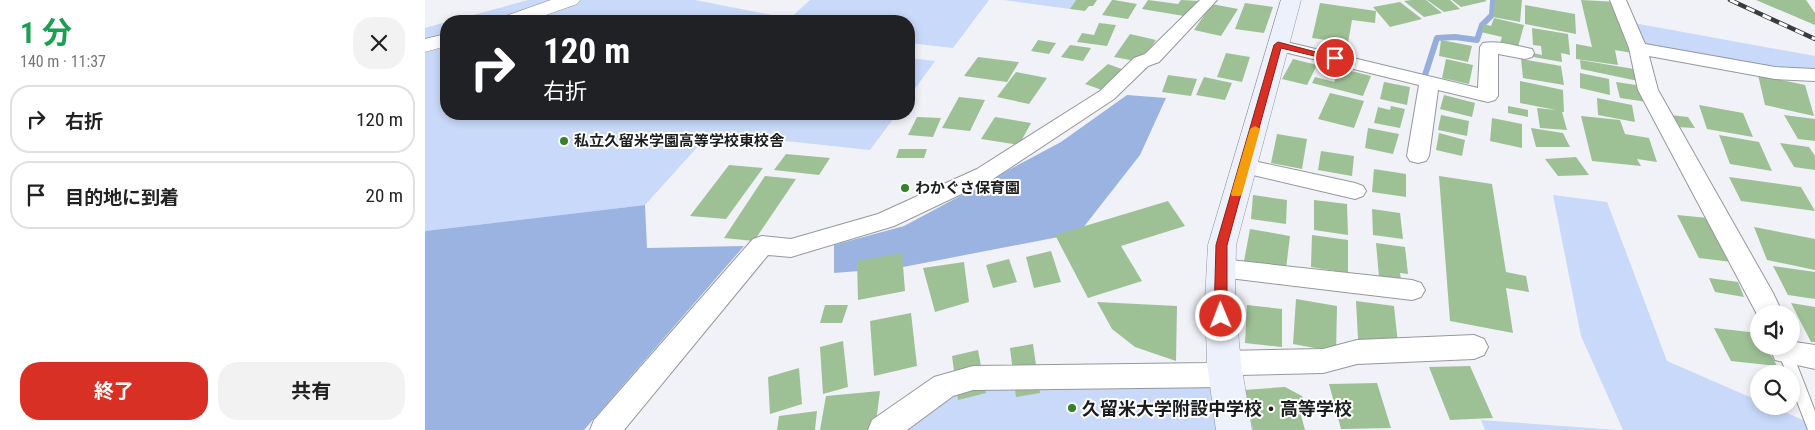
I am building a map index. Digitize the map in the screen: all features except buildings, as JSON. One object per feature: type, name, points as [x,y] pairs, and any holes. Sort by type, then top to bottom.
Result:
[{"type":"main road","points":[[1234,430],[1224,369],[1220,300],[1221,245],[1278,45],[1286,0]]},
{"type":"street","points":[[527,15],[570,0]]},
{"type":"street","points":[[605,430],[763,245],[791,248],[886,220],[985,174],[1107,95],[1141,62],[1152,58],[1209,0]]},
{"type":"street","points":[[1618,0],[1638,48],[1648,90],[1766,305]]},
{"type":"street","points":[[425,46],[440,42]]},
{"type":"street","points":[[1278,45],[1488,96],[1489,47],[1525,52]]},
{"type":"street","points":[[1638,48],[1775,72],[1815,75]]},
{"type":"street","points":[[1418,156],[1429,81]]},
{"type":"street","points":[[1244,166],[1355,191]]},
{"type":"street","points":[[1221,268],[1412,290]]},
{"type":"street","points":[[883,430],[944,386],[973,378],[1224,369],[1323,360],[1357,352],[1474,347]]},
{"type":"street","points":[[1800,353],[1815,357]]},
{"type":"lane","points":[[1786,355],[1815,430]]},
{"type":"shaded area","points":[[528,0],[695,0],[772,15],[473,15]]},
{"type":"shaded area","points":[[810,0],[989,0],[953,48],[915,44],[915,15],[794,15]]},
{"type":"shaded area","points":[[1004,0],[1076,0],[1070,9]]},
{"type":"shaded area","points":[[1628,22],[1815,56],[1815,75],[1638,48]]},
{"type":"shaded area","name":"私立久留米学園高等学校東校舎","points":[[440,24],[440,120],[892,120],[870,150],[710,133],[645,205],[425,231],[425,28]]},
{"type":"shaded area","points":[[915,59],[935,61],[915,89]]},
{"type":"shaded area","points":[[1127,95],[1166,98],[1140,155],[1079,233],[898,268],[834,273],[834,245],[904,226],[1061,142]]},
{"type":"shaded area","points":[[1553,195],[1607,202],[1667,361],[1750,397],[1750,415],[1791,415],[1814,425],[1815,430],[1623,430],[1581,336]]},
{"type":"shaded area","points":[[645,205],[647,248],[744,246],[584,430],[425,430],[425,231]]},
{"type":"shaded area","name":"久留米大学附設中学校・高等学校","points":[[1219,381],[1225,430],[905,430],[949,393],[989,385]]},
{"type":"shaded area","points":[[1481,420],[1618,430],[1485,430]]},
{"type":"waterway","points":[[1425,75],[1437,38],[1455,37],[1477,40],[1482,25],[1492,15],[1493,0]]},
{"type":"railway","points":[[1730,0],[1815,39]]},
{"type":"slow traffic","points":[[1236,194],[1255,129]]},
{"type":"place","name":"私立久留米学園高等学校東校舎","points":[[564,141]]},
{"type":"place","name":"わかぐさ保育園","points":[[905,188]]},
{"type":"place","name":"久留米大学附設中学校・高等学校","points":[[1072,408]]},
{"type":"route","points":[[1221,316],[1221,245],[1278,45],[1335,58]]}]
